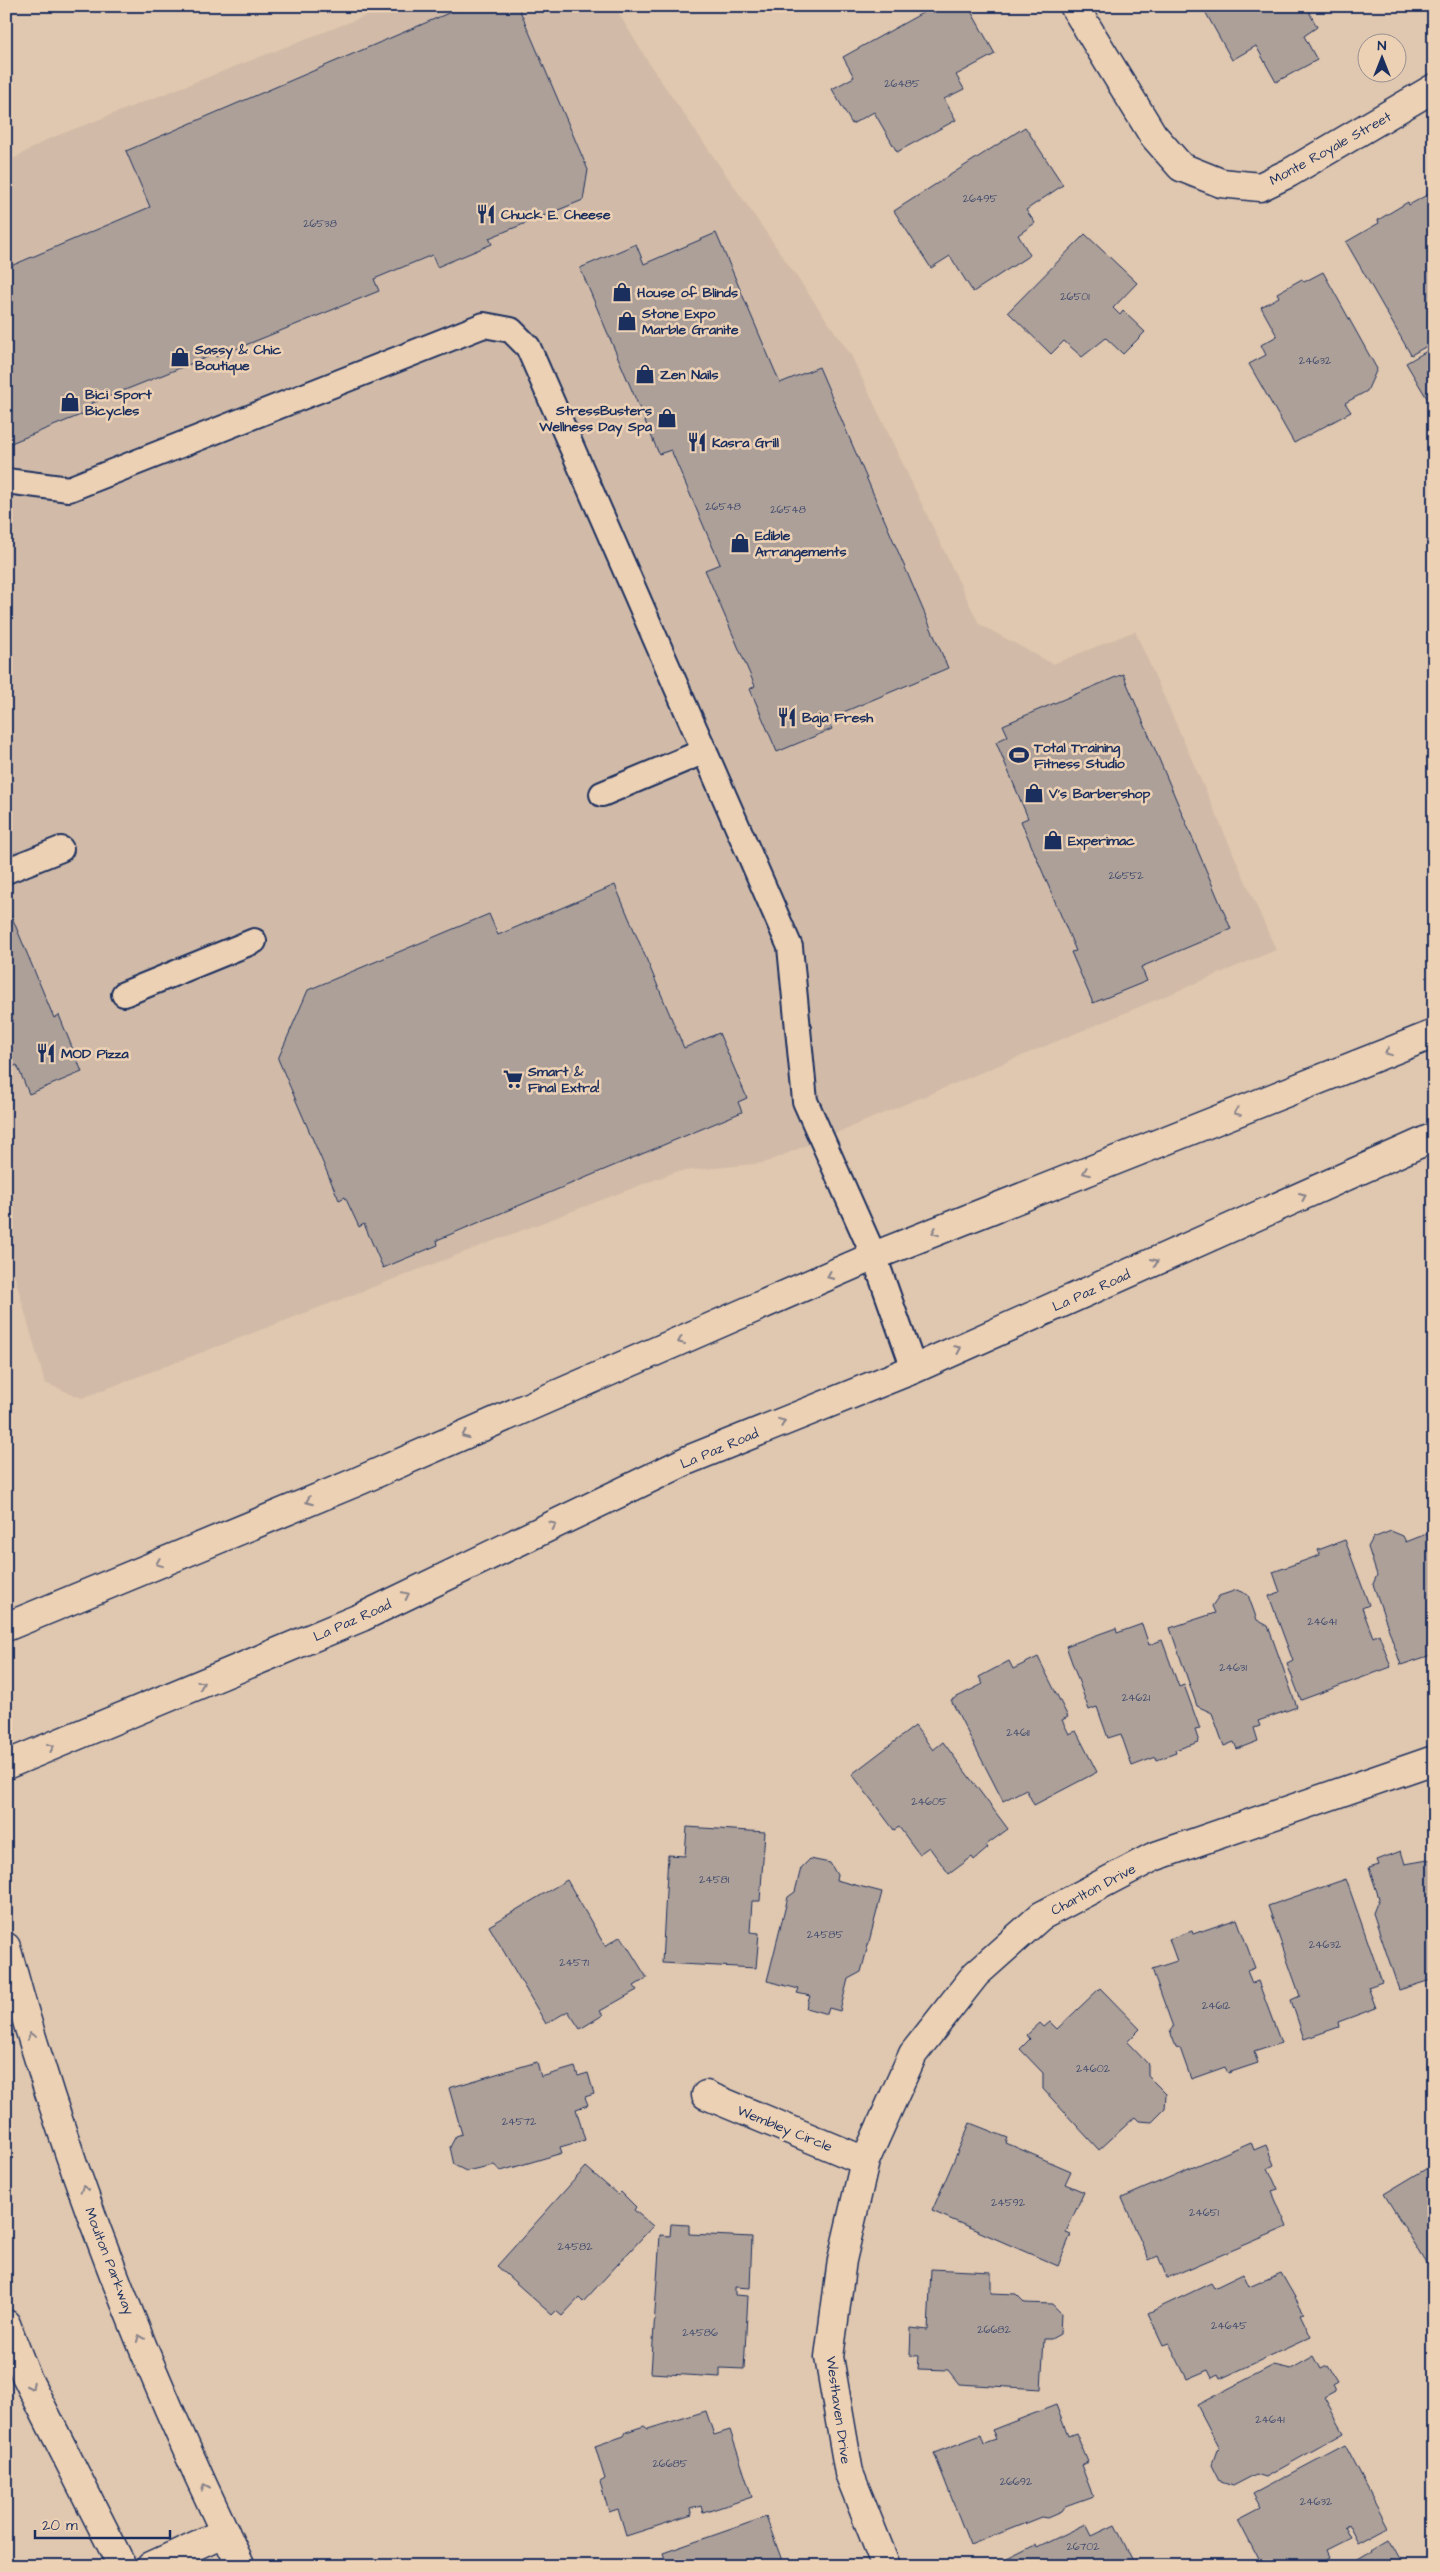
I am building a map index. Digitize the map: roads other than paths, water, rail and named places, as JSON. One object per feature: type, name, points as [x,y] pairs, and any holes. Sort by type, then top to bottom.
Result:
[{"type":"main road","name":"Monte Royale Street","points":[[1074,6],[1153,135],[1181,167],[1221,183],[1260,187],[1289,173],[1434,88]]},
{"type":"main road","points":[[6,1627],[363,1479],[874,1256],[1434,1034]]},
{"type":"main road","name":"La Paz Road","points":[[6,1766],[362,1616],[688,1460],[914,1369],[1434,1137]]},
{"type":"main road","name":"Charlton Drive","points":[[865,2161],[912,2054],[976,1974],[1041,1916],[1154,1857],[1434,1760]]},
{"type":"main road","name":"Moulton Parkway","points":[[6,1947],[26,2021],[105,2252],[161,2389],[241,2566]]},
{"type":"main road","name":"Wembley Circle","points":[[706,2095],[865,2161]]},
{"type":"main road","name":"Westhaven Drive","points":[[865,2161],[842,2260],[829,2357],[849,2474],[886,2566]]},
{"type":"main road","points":[[6,2324],[26,2376],[122,2566]]},
{"type":"main road","points":[[151,2566],[225,2532]]},
{"type":"lane","points":[[6,480],[69,489],[484,325],[511,330],[528,347],[790,946],[805,1101],[874,1256],[914,1369]]},
{"type":"lane","points":[[602,794],[705,751]]},
{"type":"lane","points":[[6,871],[61,849]]},
{"type":"lane","points":[[124,994],[254,940]]},
{"type":"place","name":"Chuck E. Cheese","points":[[486,214]]},
{"type":"place","name":"House of Blinds","points":[[622,292]]},
{"type":"place","name":"Stone Expo Marble Granite","points":[[627,321]]},
{"type":"place","name":"Sassy & Chic Boutique","points":[[180,357]]},
{"type":"place","name":"Zen Nails","points":[[645,374]]},
{"type":"place","name":"Bici Sport Bicycles","points":[[70,402]]},
{"type":"place","name":"StressBusters Wellness Day Spa","points":[[667,418]]},
{"type":"place","name":"Kasra Grill","points":[[697,442]]},
{"type":"place","name":"Edible Arrangements","points":[[740,543]]},
{"type":"place","name":"Baja Fresh","points":[[787,717]]},
{"type":"place","name":"Total Training Fitness Studio","points":[[1019,755]]},
{"type":"place","name":"V's Barbershop","points":[[1034,793]]},
{"type":"place","name":"Experimac","points":[[1053,840]]},
{"type":"place","name":"MOD Pizza","points":[[46,1053]]},
{"type":"place","name":"Smart & Final Extra!","points":[[513,1079]]}]
